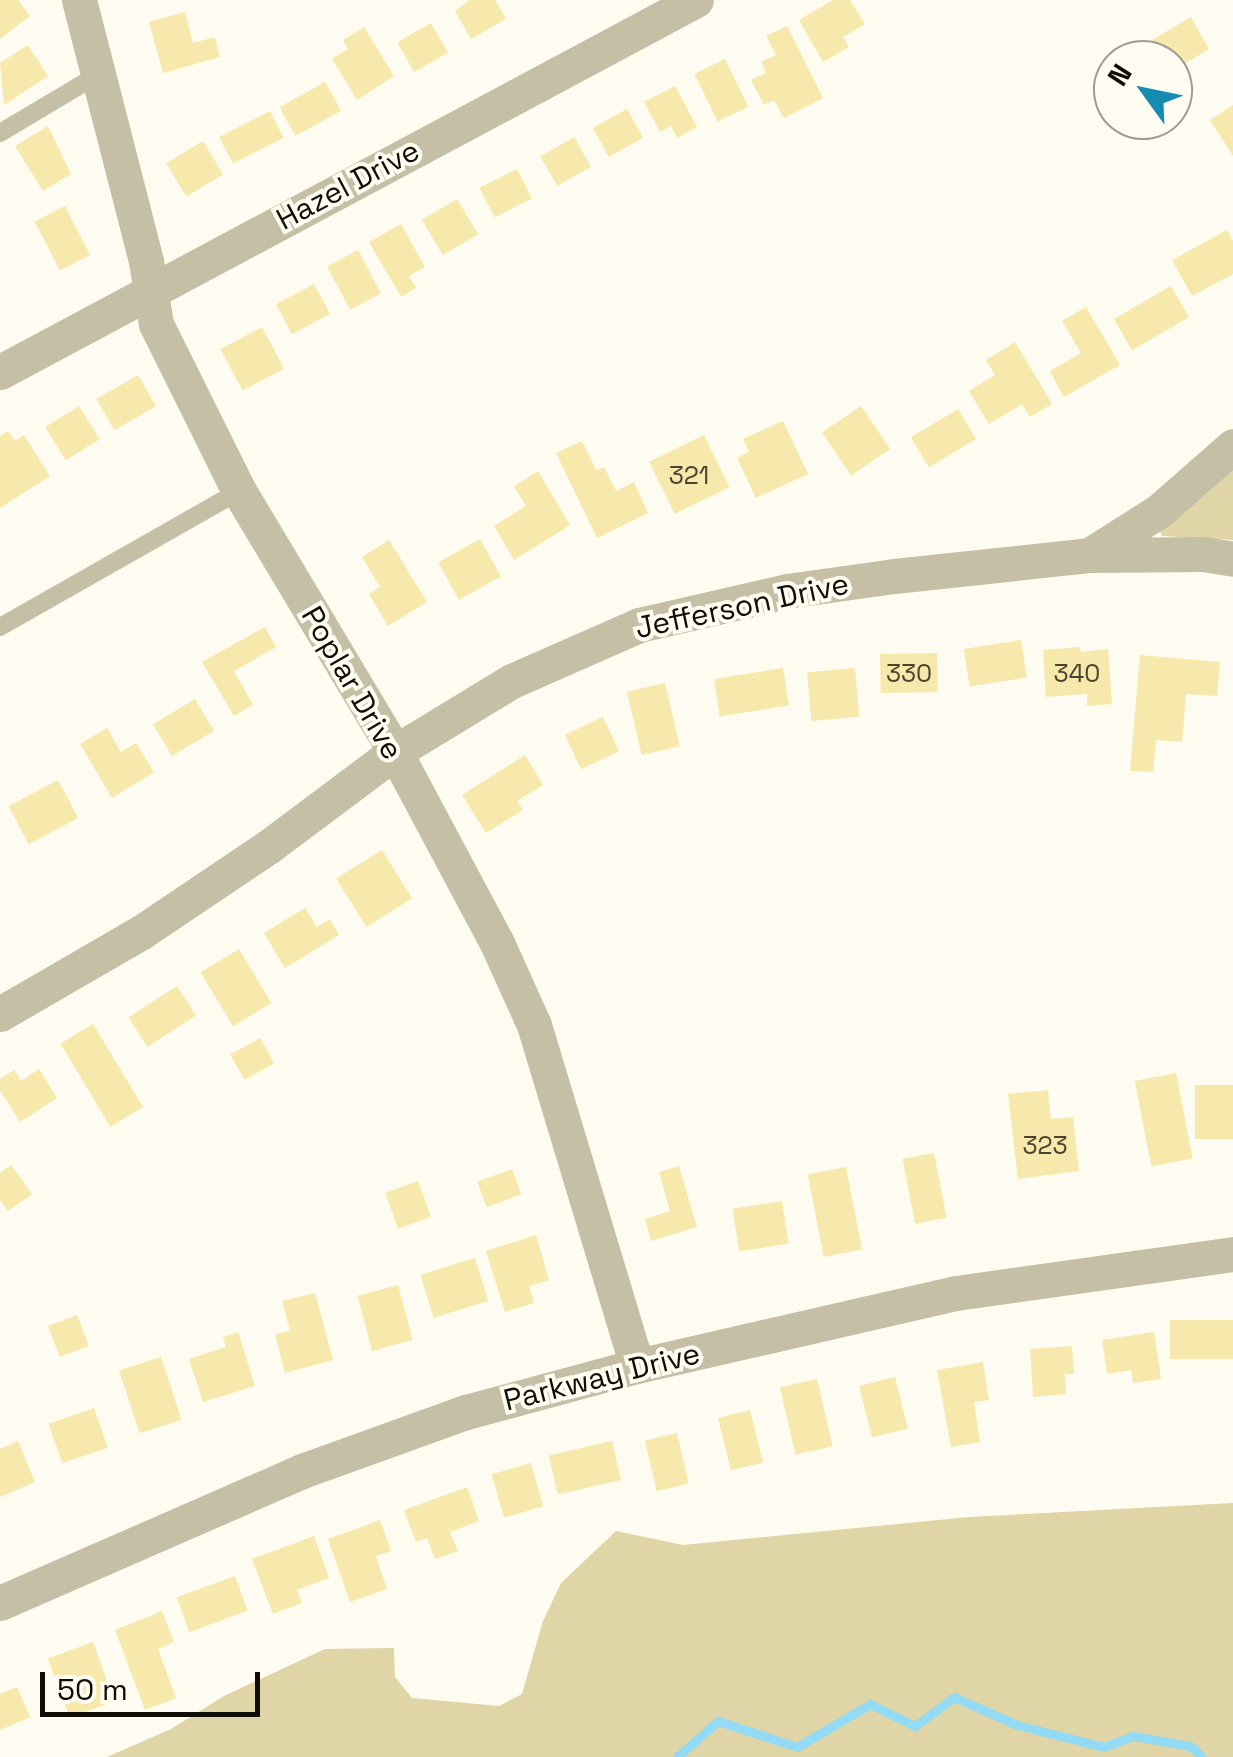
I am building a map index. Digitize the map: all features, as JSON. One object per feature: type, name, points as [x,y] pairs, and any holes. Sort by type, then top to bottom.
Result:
[{"type":"street","name":"Poplar Drive","points":[[79,0],[156,324],[238,492],[395,752],[496,942],[534,1025],[637,1366]]},
{"type":"street","name":"Hazel Drive","points":[[0,372],[696,0]]},
{"type":"street","points":[[1091,555],[1159,510],[1233,446]]},
{"type":"street","name":"Jefferson Drive","points":[[0,1014],[143,931],[268,847],[395,752],[512,681],[639,624],[787,591],[1091,555],[1203,554],[1233,559]]},
{"type":"street","name":"Parkway Drive","points":[[0,1604],[302,1471],[466,1412],[637,1366],[956,1293],[1233,1254]]},
{"type":"lane","points":[[0,133],[99,74]]},
{"type":"lane","points":[[0,626],[238,492]]},
{"type":"shaded area","points":[[1233,466],[1233,540],[1162,536],[1159,529],[1210,491]]},
{"type":"shaded area","points":[[1233,1503],[1233,1757],[107,1757],[171,1729],[224,1696],[325,1649],[394,1648],[395,1677],[412,1698],[499,1706],[522,1694],[543,1621],[561,1583],[616,1531],[683,1545],[969,1517]]},
{"type":"building","points":[[0,0],[18,0],[30,16],[0,39]]},
{"type":"building","points":[[470,0],[495,0],[506,19],[471,39],[455,11]]},
{"type":"building","points":[[833,0],[850,0],[865,24],[843,37],[849,47],[823,62],[799,20]]},
{"type":"building","points":[[185,12],[193,43],[215,37],[220,57],[163,73],[149,22]]},
{"type":"building","points":[[1191,17],[1209,49],[1193,59],[1193,40],[1152,40]]},
{"type":"building","points":[[431,23],[448,52],[414,72],[397,42]]},
{"type":"building","points":[[787,26],[823,98],[784,118],[774,100],[764,105],[751,80],[766,73],[761,62],[776,55],[766,36]]},
{"type":"building","points":[[364,27],[394,76],[357,100],[332,59],[348,49],[343,40]]},
{"type":"building","points":[[28,45],[48,76],[4,105],[0,63]]},
{"type":"building","points":[[725,59],[748,107],[718,122],[694,74]]},
{"type":"building","points":[[325,82],[341,111],[296,136],[280,107]]},
{"type":"building","points":[[675,86],[697,127],[677,138],[671,126],[660,132],[644,102]]},
{"type":"building","points":[[1233,105],[1233,156],[1210,120]]},
{"type":"building","points":[[627,109],[643,138],[609,157],[593,128]]},
{"type":"building","points":[[270,111],[284,138],[233,164],[219,137]]},
{"type":"building","points":[[48,126],[71,174],[43,191],[15,146]]},
{"type":"building","points":[[574,137],[591,166],[557,186],[540,157]]},
{"type":"building","points":[[203,141],[223,174],[186,197],[166,163]]},
{"type":"building","points":[[517,169],[532,198],[495,217],[480,188]]},
{"type":"building","points":[[457,199],[478,234],[443,255],[422,220]]},
{"type":"building","points":[[65,206],[90,255],[60,270],[35,221]]},
{"type":"building","points":[[401,224],[425,267],[409,276],[416,288],[401,297],[369,242]]},
{"type":"building","points":[[1227,230],[1233,241],[1233,274],[1192,296],[1172,260]]},
{"type":"building","points":[[358,250],[381,293],[350,310],[327,266]]},
{"type":"building","points":[[314,284],[330,314],[292,334],[276,304]]},
{"type":"building","points":[[1171,286],[1189,317],[1132,350],[1114,319]]},
{"type":"building","points":[[1086,307],[1120,365],[1064,397],[1050,371],[1081,353],[1062,321]]},
{"type":"building","points":[[262,327],[284,368],[243,391],[221,349]]},
{"type":"building","points":[[1015,342],[1052,404],[1030,417],[1022,404],[989,424],[969,391],[995,375],[986,360]]},
{"type":"building","points":[[138,375],[156,406],[114,430],[96,399]]},
{"type":"building","points":[[79,406],[100,439],[66,460],[45,427]]},
{"type":"building","points":[[861,406],[890,449],[851,475],[822,432]]},
{"type":"building","points":[[958,409],[976,439],[929,467],[911,437]]},
{"type":"building","points":[[783,421],[808,474],[756,498],[737,458],[749,452],[743,439]]},
{"type":"building","points":[[8,431],[15,441],[24,435],[50,476],[0,508],[0,436]]},
{"type":"building","points":[[704,435],[729,487],[675,514],[649,462]]},
{"type":"building","points":[[582,441],[596,470],[604,467],[616,491],[634,482],[648,513],[597,538],[556,453]]},
{"type":"building","points":[[538,471],[570,525],[514,560],[494,526],[526,506],[514,486]]},
{"type":"building","points":[[480,539],[501,577],[459,600],[438,562]]},
{"type":"building","points":[[389,540],[427,602],[388,626],[369,594],[380,587],[362,557]]},
{"type":"building","points":[[265,627],[276,647],[234,671],[253,705],[234,716],[202,662]]},
{"type":"building","points":[[1021,640],[1027,678],[970,687],[964,649]]},
{"type":"building","points":[[1080,647],[1081,652],[1108,649],[1112,704],[1087,706],[1087,694],[1046,697],[1043,650]]},
{"type":"building","points":[[937,653],[938,692],[881,693],[880,654]]},
{"type":"building","points":[[1140,655],[1220,662],[1217,696],[1186,694],[1182,742],[1156,740],[1153,772],[1130,771]]},
{"type":"building","points":[[783,668],[789,706],[720,716],[714,679]]},
{"type":"building","points":[[855,668],[859,717],[811,721],[807,672]]},
{"type":"building","points":[[665,683],[680,746],[642,755],[627,692]]},
{"type":"building","points":[[195,699],[214,731],[172,756],[153,724]]},
{"type":"building","points":[[603,717],[619,751],[581,769],[565,735]]},
{"type":"building","points":[[107,728],[121,752],[136,743],[154,772],[112,798],[80,744]]},
{"type":"building","points":[[525,755],[543,785],[517,801],[523,810],[486,833],[462,795]]},
{"type":"building","points":[[58,780],[78,818],[29,844],[9,806]]},
{"type":"building","points":[[382,850],[412,898],[366,927],[336,879]]},
{"type":"building","points":[[305,908],[317,927],[330,919],[339,935],[285,968],[264,933]]},
{"type":"building","points":[[239,949],[271,1003],[233,1026],[200,972]]},
{"type":"building","points":[[177,986],[196,1015],[147,1047],[128,1018]]},
{"type":"building","points":[[93,1024],[143,1107],[110,1127],[60,1044]]},
{"type":"building","points":[[260,1038],[274,1063],[244,1080],[230,1054]]},
{"type":"building","points":[[39,1069],[57,1098],[20,1122],[0,1090],[0,1079],[14,1070],[21,1081]]},
{"type":"building","points":[[1176,1073],[1193,1158],[1151,1166],[1135,1081]]},
{"type":"building","points":[[1195,1085],[1233,1085],[1233,1139],[1195,1139]]},
{"type":"building","points":[[1048,1090],[1051,1119],[1073,1117],[1079,1171],[1018,1179],[1008,1094]]},
{"type":"building","points":[[934,1153],[947,1218],[915,1224],[903,1159]]},
{"type":"building","points":[[11,1165],[32,1194],[8,1211],[0,1200],[0,1173]]},
{"type":"building","points":[[679,1166],[697,1227],[651,1241],[645,1219],[670,1211],[659,1172]]},
{"type":"building","points":[[846,1167],[862,1249],[824,1257],[808,1174]]},
{"type":"building","points":[[512,1169],[521,1194],[486,1207],[477,1182]]},
{"type":"building","points":[[418,1181],[431,1217],[398,1229],[385,1193]]},
{"type":"building","points":[[782,1201],[789,1243],[739,1251],[733,1209]]},
{"type":"building","points":[[536,1235],[549,1280],[529,1286],[534,1303],[505,1312],[486,1251]]},
{"type":"building","points":[[475,1258],[488,1301],[434,1318],[420,1275]]},
{"type":"building","points":[[398,1285],[413,1340],[372,1351],[357,1296]]},
{"type":"building","points":[[315,1293],[333,1360],[285,1373],[275,1334],[290,1331],[282,1301]]},
{"type":"building","points":[[77,1315],[89,1346],[60,1357],[48,1326]]},
{"type":"building","points":[[1170,1320],[1233,1320],[1233,1359],[1170,1359]]},
{"type":"building","points":[[238,1332],[255,1386],[203,1402],[189,1359],[226,1347],[223,1337]]},
{"type":"building","points":[[1154,1332],[1161,1379],[1133,1383],[1131,1370],[1107,1374],[1102,1340]]},
{"type":"building","points":[[1072,1346],[1074,1374],[1065,1374],[1066,1394],[1033,1397],[1030,1349]]},
{"type":"building","points":[[161,1357],[181,1420],[140,1433],[119,1371]]},
{"type":"building","points":[[983,1362],[989,1400],[974,1402],[980,1442],[951,1447],[937,1370]]},
{"type":"building","points":[[895,1377],[908,1428],[872,1437],[859,1386]]},
{"type":"building","points":[[817,1379],[833,1446],[795,1455],[780,1388]]},
{"type":"building","points":[[94,1408],[108,1448],[62,1463],[49,1424]]},
{"type":"building","points":[[750,1410],[763,1462],[731,1470],[718,1418]]},
{"type":"building","points":[[677,1433],[689,1484],[657,1491],[645,1440]]},
{"type":"building","points":[[18,1441],[35,1482],[0,1497],[0,1449]]},
{"type":"building","points":[[612,1441],[621,1480],[558,1495],[549,1456]]},
{"type":"building","points":[[531,1463],[543,1506],[504,1518],[492,1474]]},
{"type":"building","points":[[467,1487],[479,1521],[450,1532],[458,1551],[435,1559],[427,1538],[416,1542],[404,1510]]},
{"type":"building","points":[[380,1520],[391,1551],[376,1556],[387,1589],[350,1602],[328,1539]]},
{"type":"building","points":[[314,1536],[329,1578],[297,1590],[302,1603],[273,1614],[252,1559]]},
{"type":"building","points":[[235,1576],[248,1611],[189,1632],[177,1597]]},
{"type":"building","points":[[162,1611],[174,1642],[158,1649],[176,1698],[145,1710],[115,1630]]},
{"type":"building","points":[[93,1642],[115,1701],[69,1718],[48,1658]]},
{"type":"building","points":[[17,1687],[30,1717],[0,1730],[0,1694]]},
{"type":"waterway","points":[[677,1757],[718,1721],[797,1747],[870,1704],[915,1726],[954,1697],[1017,1725],[1104,1747],[1133,1736],[1190,1746],[1202,1757]]}]
